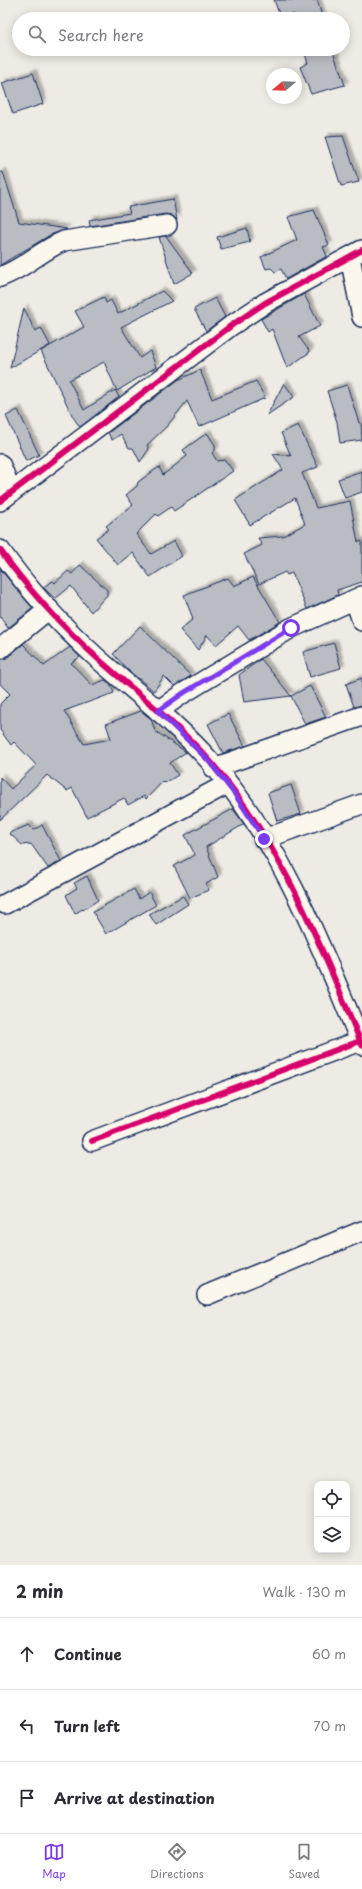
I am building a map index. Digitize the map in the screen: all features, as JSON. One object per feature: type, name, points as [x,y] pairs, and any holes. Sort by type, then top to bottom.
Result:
[{"type":"street","points":[[0,277],[12,273],[53,245],[64,241],[167,225]]},
{"type":"street","points":[[0,464],[6,496],[232,325],[265,303],[356,254],[362,317]]},
{"type":"street","points":[[0,551],[49,609],[96,657],[140,693],[214,768],[227,784],[264,839],[289,881],[316,935],[361,1043],[92,1141]]},
{"type":"street","points":[[158,711],[182,694],[291,628],[358,598],[362,621]]},
{"type":"street","points":[[0,650],[49,609]]},
{"type":"street","points":[[214,768],[362,716]]},
{"type":"street","points":[[5,904],[227,784]]},
{"type":"street","points":[[264,839],[362,804]]},
{"type":"street","points":[[207,1295],[362,1231]]},
{"type":"building","points":[[274,0],[317,0],[321,12],[278,12]]},
{"type":"building","points":[[306,56],[335,56],[345,85],[311,94],[302,72],[302,68],[300,67],[308,63]]},
{"type":"building","points":[[33,73],[43,104],[13,114],[2,83]]},
{"type":"building","points":[[343,136],[359,182],[341,186],[325,137]]},
{"type":"building","points":[[0,172],[3,172],[19,222],[67,229],[50,235],[0,265]]},
{"type":"building","points":[[173,199],[177,220],[171,215],[165,214],[90,226],[89,220],[130,213],[128,207]]},
{"type":"building","points":[[314,210],[329,245],[323,247],[327,256],[286,279],[281,269],[275,272],[271,268],[266,269],[261,257],[297,240],[288,217]]},
{"type":"building","points":[[247,228],[250,242],[221,249],[217,237]]},
{"type":"building","points":[[166,236],[193,273],[174,284],[159,237]]},
{"type":"building","points":[[162,291],[172,301],[121,327],[140,358],[150,351],[156,367],[117,391],[104,362],[69,380],[84,410],[115,390],[119,397],[80,427],[73,417],[41,351],[84,327],[75,311],[104,297],[106,303],[111,300],[118,314]]},
{"type":"building","points":[[304,294],[320,326],[299,337],[310,352],[287,368],[272,329],[268,332],[261,319]]},
{"type":"building","points":[[215,298],[225,317],[206,331],[194,309]]},
{"type":"building","points":[[24,308],[35,331],[41,328],[50,345],[10,368]]},
{"type":"building","points":[[200,370],[212,399],[256,381],[265,398],[199,427],[187,401],[167,426],[147,445],[149,449],[140,462],[133,448],[129,448],[121,434],[112,440],[108,433],[178,380]]},
{"type":"building","points":[[284,383],[294,397],[267,415]]},
{"type":"building","points":[[347,385],[359,423],[361,423],[362,440],[340,443],[337,422],[327,391]]},
{"type":"building","points":[[18,410],[39,455],[26,461],[6,416]]},
{"type":"building","points":[[298,425],[318,467],[302,473],[316,508],[350,501],[358,542],[362,541],[362,582],[337,590],[338,595],[307,609],[292,573],[287,575],[285,572],[259,584],[244,554],[262,545],[258,538],[283,536],[305,524],[295,498],[250,525],[235,500],[283,470],[273,454],[291,456],[281,433]]},
{"type":"building","points":[[207,433],[215,445],[215,451],[212,453],[217,461],[225,460],[233,471],[174,511],[171,507],[158,516],[156,514],[136,534],[151,554],[174,541],[182,556],[150,577],[133,553],[118,565],[96,538],[109,529],[106,526],[133,505],[126,495],[137,486],[138,482],[159,467],[163,475],[187,456],[183,450]]},
{"type":"building","points":[[362,471],[362,492],[345,498],[338,479]]},
{"type":"building","points":[[80,565],[107,590],[107,595],[91,612],[71,586],[55,599],[43,587],[53,581],[55,583],[68,571],[72,574]]},
{"type":"building","points":[[0,569],[33,608],[8,628],[0,617]]},
{"type":"building","points":[[253,577],[280,622],[249,640],[238,626],[216,645],[207,635],[198,650],[180,630],[193,619],[184,595],[228,578],[234,586]]},
{"type":"building","points":[[140,626],[191,676],[174,686],[164,676],[154,691],[129,671],[113,654]]},
{"type":"building","points":[[334,643],[341,668],[310,677],[303,652]]},
{"type":"building","points":[[23,644],[44,666],[70,647],[80,657],[71,663],[92,685],[105,680],[111,685],[114,693],[64,711],[84,744],[111,739],[106,724],[141,711],[151,719],[155,731],[186,752],[170,763],[178,775],[165,783],[163,781],[146,799],[144,796],[128,805],[124,798],[87,817],[72,788],[67,791],[47,775],[0,820],[0,777],[11,789],[36,765],[14,742],[11,745],[0,730],[0,704],[10,694],[0,684],[0,660],[7,658]]},
{"type":"building","points":[[261,659],[291,696],[244,702],[239,675]]},
{"type":"building","points":[[362,678],[362,705],[354,707],[346,684]]},
{"type":"building","points":[[310,686],[326,717],[305,724],[291,696]]},
{"type":"building","points":[[228,714],[245,746],[223,753],[208,724]]},
{"type":"building","points":[[291,785],[301,814],[277,821],[268,793]]},
{"type":"building","points":[[233,809],[244,824],[206,847],[218,877],[206,884],[209,890],[190,898],[174,866],[195,855],[185,835]]},
{"type":"building","points":[[29,825],[34,830],[42,825],[61,861],[48,868],[31,844],[22,845],[9,833]]},
{"type":"building","points":[[87,876],[98,900],[75,914],[66,895],[77,888],[74,883]]},
{"type":"building","points":[[134,889],[139,899],[149,892],[156,905],[106,934],[93,912]]},
{"type":"building","points":[[183,896],[188,904],[156,925],[149,914]]},
{"type":"cycle path","points":[[0,501],[232,325],[265,303],[362,250]]},
{"type":"cycle path","points":[[0,550],[21,578],[57,619],[96,657],[154,707],[196,746],[235,792],[258,825],[297,896],[315,933],[362,1045]]},
{"type":"cycle path","points":[[92,1141],[360,1041]]},
{"type":"route","points":[[264,839],[257,826],[234,793],[208,760],[158,711],[182,694],[291,628]]}]
